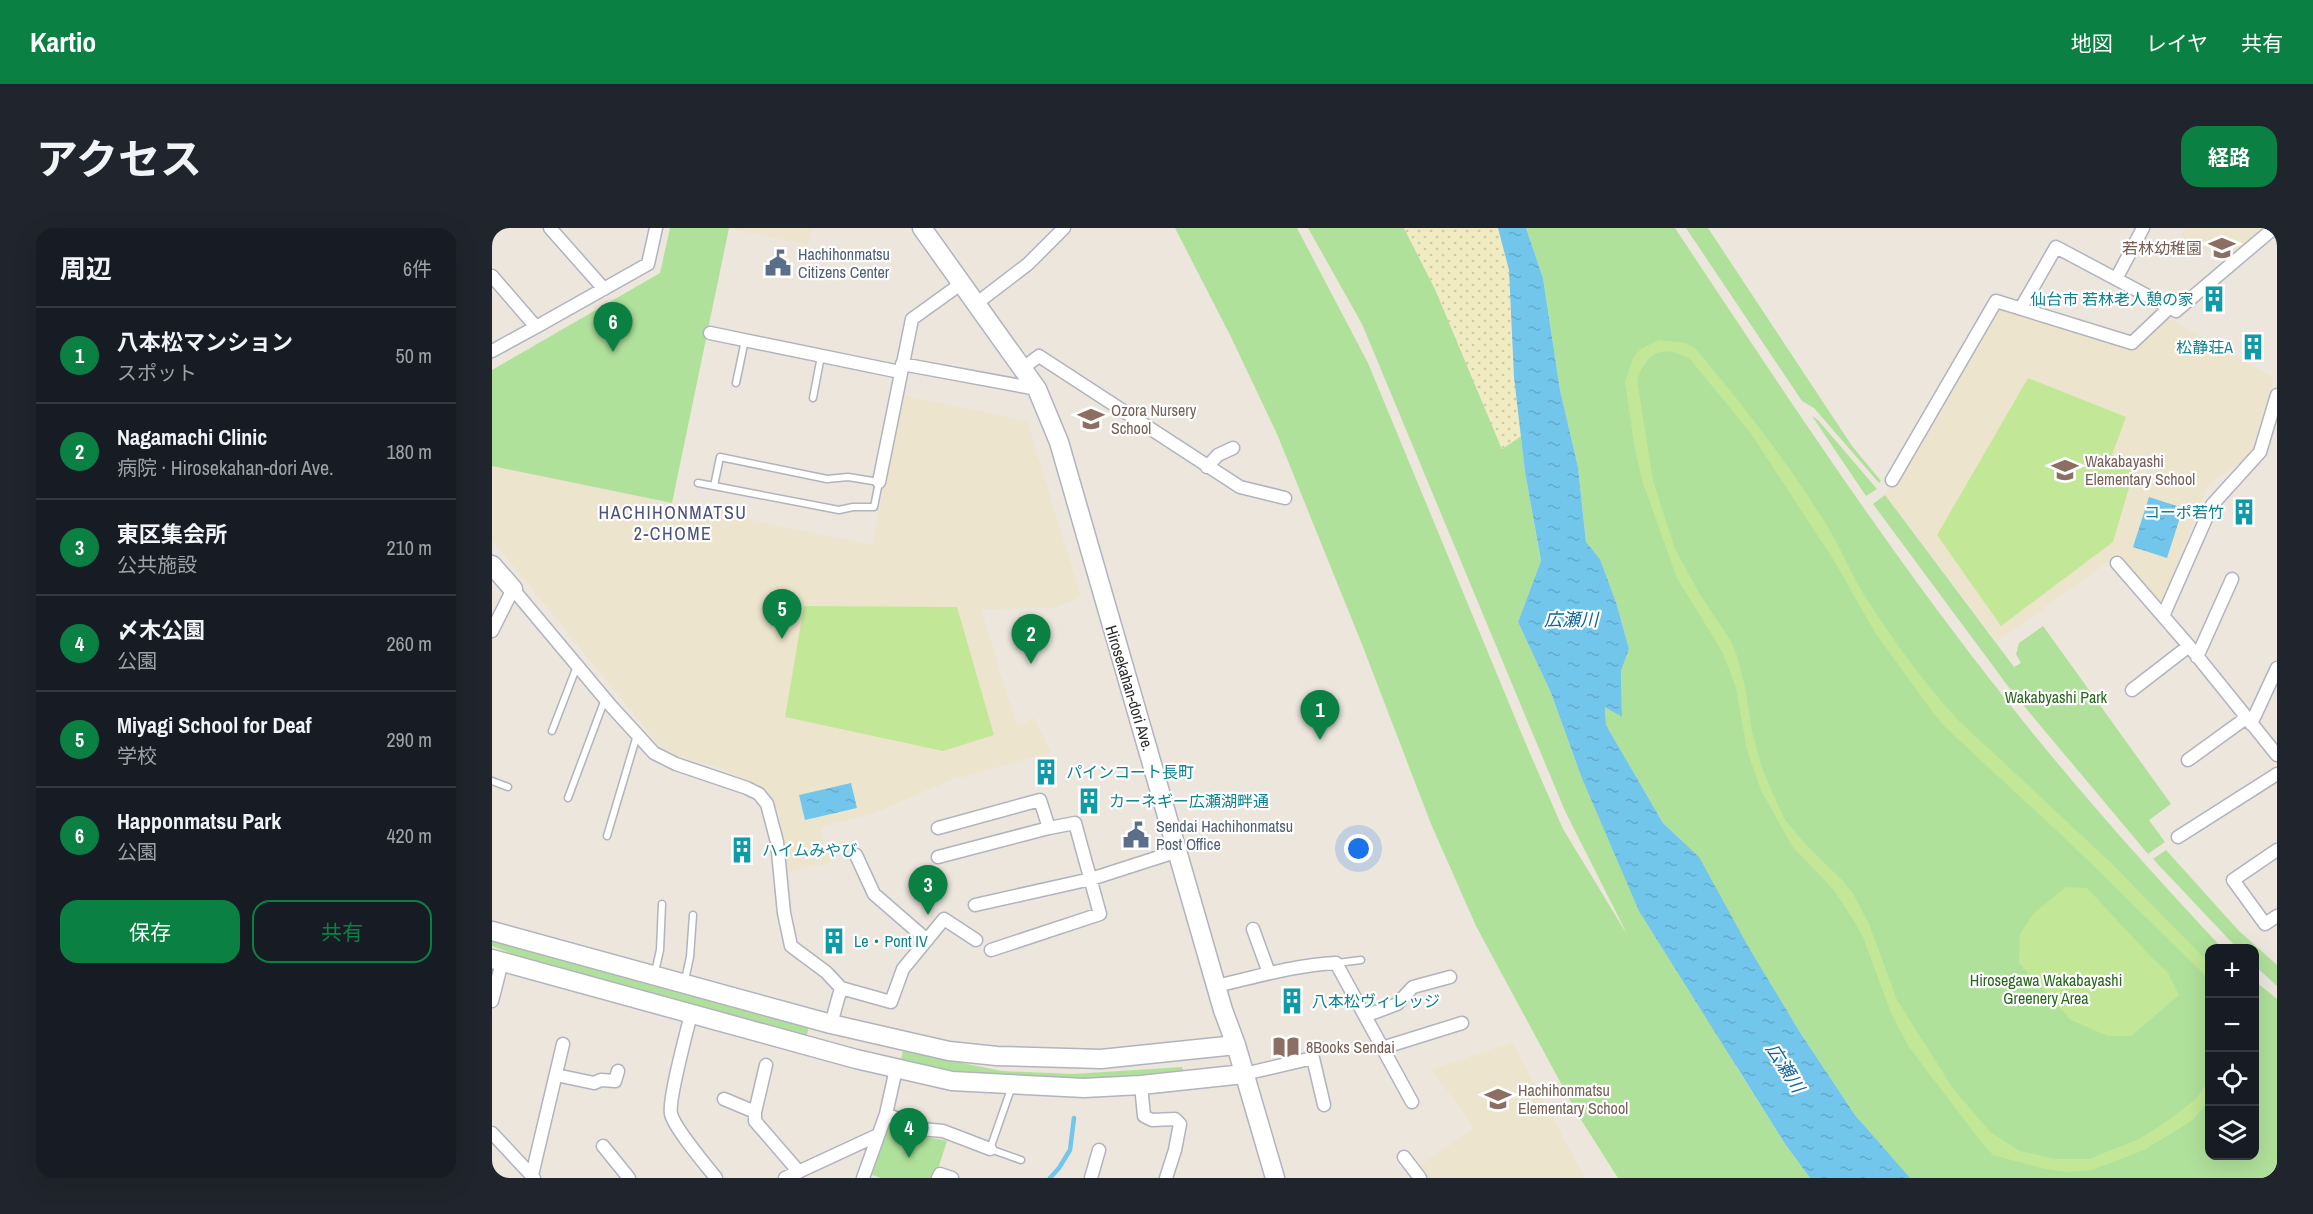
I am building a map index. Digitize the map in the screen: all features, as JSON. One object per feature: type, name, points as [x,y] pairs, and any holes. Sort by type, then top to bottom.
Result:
[{"type":"street","points":[[550,228],[604,288]]},
{"type":"street","points":[[492,351],[648,264],[656,228]]},
{"type":"street","name":"Hirosekahan-dori Ave.","points":[[922,228],[1037,389],[1059,442],[1216,986],[1275,1178]]},
{"type":"street","points":[[977,303],[1028,264],[1064,228]]},
{"type":"street","points":[[2116,279],[2143,228]]},
{"type":"street","points":[[2021,308],[2056,247],[2176,311],[2274,228]]},
{"type":"street","points":[[492,276],[536,327]]},
{"type":"street","points":[[879,482],[912,319],[962,283]]},
{"type":"street","points":[[1892,480],[1995,301],[2132,343],[2169,308]]},
{"type":"street","points":[[710,333],[821,356],[1037,389]]},
{"type":"street","points":[[1023,368],[1039,356],[1240,487],[1285,498]]},
{"type":"street","points":[[2163,616],[2212,505],[2260,452],[2277,395]]},
{"type":"street","points":[[1207,466],[1218,455],[1233,448]]},
{"type":"street","points":[[2117,563],[2189,646],[2277,755]]},
{"type":"street","points":[[492,565],[654,753],[676,764],[747,788],[763,798],[772,820],[777,842],[784,913],[790,946],[826,972],[841,987],[891,1002],[903,969],[944,919],[976,940]]},
{"type":"street","points":[[2197,657],[2232,579]]},
{"type":"street","points":[[492,631],[513,589]]},
{"type":"street","points":[[2132,690],[2189,646]]},
{"type":"street","points":[[2188,760],[2249,721],[2277,668]]},
{"type":"street","points":[[2178,837],[2277,774]]},
{"type":"street","points":[[938,828],[1040,800],[1049,828]]},
{"type":"street","points":[[938,857],[1075,823],[1100,914],[991,950]]},
{"type":"street","points":[[2277,850],[2233,880],[2265,924],[2277,916]]},
{"type":"street","points":[[975,905],[1091,879],[1178,852]]},
{"type":"street","points":[[856,855],[874,894],[927,940]]},
{"type":"street","points":[[1253,929],[1269,973]]},
{"type":"street","points":[[492,931],[831,1024],[949,1050],[1042,1059],[1101,1059],[1236,1045]]},
{"type":"street","points":[[492,1001],[497,961],[896,1069],[952,1081],[1084,1088],[1244,1074],[1313,1058],[1324,1105]]},
{"type":"street","points":[[1216,986],[1269,973],[1336,963],[1412,1102]]},
{"type":"street","points":[[1365,1016],[1397,1004],[1413,987],[1450,977]]},
{"type":"street","points":[[831,1024],[841,987]]},
{"type":"street","points":[[691,1014],[671,1114],[716,1178]]},
{"type":"street","points":[[1382,1048],[1462,1023]]},
{"type":"street","points":[[533,1177],[563,1044]]},
{"type":"street","points":[[766,1065],[755,1121],[799,1172]]},
{"type":"street","points":[[865,1177],[886,1114],[896,1069]]},
{"type":"street","points":[[556,1075],[594,1083],[601,1080],[615,1081],[618,1071]]},
{"type":"street","points":[[1141,1084],[1144,1116],[1152,1120],[1175,1119],[1180,1124],[1166,1178]]},
{"type":"street","points":[[724,1100],[755,1112]]},
{"type":"street","points":[[886,1114],[921,1129],[943,1131],[990,1149]]},
{"type":"street","points":[[492,1133],[533,1177]]},
{"type":"street","points":[[785,1178],[878,1135]]},
{"type":"street","points":[[603,1146],[629,1178]]},
{"type":"street","points":[[1091,1178],[1099,1150]]},
{"type":"street","points":[[1404,1157],[1420,1178]]},
{"type":"street","points":[[938,1178],[940,1174],[952,1178]]},
{"type":"lane","points":[[736,383],[745,340]]},
{"type":"lane","points":[[813,398],[821,356]]},
{"type":"lane","points":[[698,483],[839,510],[874,507],[879,482],[848,477],[827,479],[720,457],[714,486]]},
{"type":"lane","points":[[552,731],[578,666]]},
{"type":"lane","points":[[568,798],[605,698]]},
{"type":"lane","points":[[607,836],[638,735]]},
{"type":"lane","points":[[492,781],[507,787]]},
{"type":"lane","points":[[655,976],[660,950],[662,904]]},
{"type":"lane","points":[[684,984],[690,957],[693,915]]},
{"type":"lane","points":[[1336,963],[1360,960]]},
{"type":"lane","points":[[1012,1085],[990,1149],[1021,1160]]},
{"type":"shaded area","points":[[726,228],[813,228],[808,245]]},
{"type":"shaded area","name":"若林幼稚園","points":[[2185,228],[2263,228],[2226,261],[2181,236]]},
{"type":"shaded area","name":"Wakabayashi Elementary School","points":[[2000,305],[2132,349],[2169,318],[2274,378],[2251,454],[2207,486],[2162,603],[2116,556],[1997,642],[1885,495]]},
{"type":"shaded area","points":[[902,395],[1027,421],[1081,597],[1054,608],[981,609],[1017,726],[1034,718],[1051,752],[948,781],[875,813],[820,827],[830,863],[787,872],[779,813],[763,787],[723,769],[667,752],[660,746],[492,540],[492,466],[872,545]]},
{"type":"shaded area","name":"Hachihonmatsu Elementary School","points":[[1512,1042],[1585,1178],[1428,1178],[1419,1166],[1474,1129],[1432,1069]]},
{"type":"green space","points":[[670,228],[729,228],[672,503],[492,466],[492,370],[660,273]]},
{"type":"green space","points":[[1175,228],[1297,228],[1368,363],[1563,829],[1628,936],[1565,811],[1362,324],[1308,228],[1404,228],[1435,289],[1502,449],[1521,436],[1541,562],[1518,622],[1551,693],[1581,776],[1737,1068],[1785,1144],[1810,1178],[1618,1178],[1578,1115],[1476,926],[1431,824],[1277,434],[1230,335]]},
{"type":"green space","name":"Hirosegawa Wakabayashi Greenery Area","points":[[1526,228],[1675,228],[1836,468],[1963,644],[2085,796],[2218,944],[2205,944],[2205,1160],[2259,1160],[2259,984],[2277,999],[2277,1178],[1909,1178],[1855,1115],[1801,1034],[1679,838],[1663,823],[1606,725],[1605,706],[1622,717],[1621,671],[1629,649],[1617,605],[1600,559],[1586,542],[1578,467],[1560,390],[1543,278]]},
{"type":"green space","points":[[1686,228],[1708,228],[1852,446],[1881,481],[1879,483],[1814,408],[1802,401]]},
{"type":"green space","points":[[1659,340],[1685,343],[1696,349],[1779,454],[1829,530],[1863,593],[1920,675],[1959,721],[2109,861],[2205,959],[2205,978],[2203,973],[2068,841],[1944,726],[1876,634],[1833,559],[1750,432],[1690,359],[1672,352],[1657,353],[1646,362],[1637,380],[1653,481],[1675,549],[1699,593],[1731,641],[1737,656],[1745,687],[1752,732],[1762,768],[1785,820],[1853,894],[1869,924],[1897,1000],[1952,1087],[1990,1132],[2020,1151],[2056,1159],[2089,1159],[2139,1139],[2196,1099],[2205,1086],[2205,1106],[2193,1120],[2144,1150],[2092,1170],[2068,1172],[2045,1169],[1993,1155],[1909,1047],[1891,1013],[1856,924],[1833,889],[1792,846],[1761,790],[1747,750],[1736,688],[1723,653],[1677,578],[1643,483],[1635,450],[1625,382],[1633,358],[1641,349]]},
{"type":"green space","points":[[2028,378],[2126,417],[2112,455],[2136,464],[2113,542],[2001,626],[1937,535]]},
{"type":"green space","points":[[1812,416],[1818,420],[1877,489],[1866,496]]},
{"type":"green space","name":"Wakabyashi Park","points":[[1885,495],[2014,667],[2021,663],[2016,654],[2019,643],[2043,626],[2171,804],[2149,820],[2165,842],[2148,854],[2013,693],[1873,504]]},
{"type":"green space","points":[[804,606],[957,607],[994,735],[943,751],[785,717]]},
{"type":"green space","points":[[2166,850],[2254,944],[2233,944],[2153,859]]},
{"type":"green space","points":[[2066,887],[2087,888],[2168,973],[2179,995],[2131,1036],[2108,1036],[2071,1020],[2019,963],[2020,934],[2034,913]]},
{"type":"green space","points":[[492,937],[809,1026],[806,1039],[523,958],[492,946]]},
{"type":"green space","points":[[2259,949],[2277,965],[2277,986],[2259,970]]},
{"type":"green space","points":[[903,1051],[1002,1071],[1073,1074],[1182,1067],[1184,1073],[1114,1081],[956,1073],[900,1063]]},
{"type":"green space","points":[[889,1123],[922,1136],[947,1141],[935,1178],[881,1178],[872,1175]]},
{"type":"sand","points":[[1404,228],[1498,228],[1509,270],[1514,377],[1521,436],[1502,449],[1435,289]]},
{"type":"water","name":"広瀬川","points":[[1498,228],[1526,228],[1543,278],[1560,390],[1578,467],[1586,542],[1600,559],[1617,605],[1629,649],[1621,671],[1622,717],[1605,707],[1606,725],[1663,823],[1699,857],[1749,948],[1801,1034],[1855,1115],[1910,1178],[1810,1178],[1785,1144],[1639,911],[1581,776],[1551,693],[1518,622],[1541,561],[1525,472],[1514,377],[1509,270]]},
{"type":"water","points":[[2149,497],[2183,508],[2167,558],[2133,547]]},
{"type":"water","points":[[851,783],[857,808],[805,820],[799,795]]},
{"type":"waterway","points":[[1050,1178],[1070,1150],[1074,1118]]},
{"type":"place","name":"若林幼稚園","points":[[2222,248]]},
{"type":"place","name":"Hachihonmatsu Citizens Center","points":[[778,263]]},
{"type":"place","name":"仙台市 若林老人憩の家","points":[[2214,299]]},
{"type":"place","name":"松静荘A","points":[[2253,347]]},
{"type":"place","name":"Happonmatsu Park","points":[[613,352]]},
{"type":"place","name":"Ozora Nursery School","points":[[1091,419]]},
{"type":"place","name":"Wakabayashi Elementary School","points":[[2065,470]]},
{"type":"place","name":"コーポ若竹","points":[[2244,512]]},
{"type":"place","name":"Miyagi School for Deaf","points":[[782,639]]},
{"type":"place","name":"Nagamachi Clinic","points":[[1031,664]]},
{"type":"place","name":"八本松マンション","points":[[1320,740]]},
{"type":"place","name":"パインコート長町","points":[[1046,772]]},
{"type":"place","name":"カーネギー広瀬湖畔通","points":[[1089,801]]},
{"type":"place","name":"Sendai Hachihonmatsu Post Office","points":[[1136,835]]},
{"type":"place","name":"ハイムみやび","points":[[742,850]]},
{"type":"place","name":"東区集会所","points":[[928,915]]},
{"type":"place","name":"Le・Pont IV","points":[[834,941]]},
{"type":"place","name":"八本松ヴィレッジ","points":[[1292,1001]]},
{"type":"place","name":"8Books Sendai","points":[[1286,1047]]},
{"type":"place","name":"Hachihonmatsu Elementary School","points":[[1498,1099]]},
{"type":"place","name":"〆木公園","points":[[909,1158]]},
{"type":"district","name":"HACHIHONMATSU 2-CHOME","points":[[673,523]]}]
